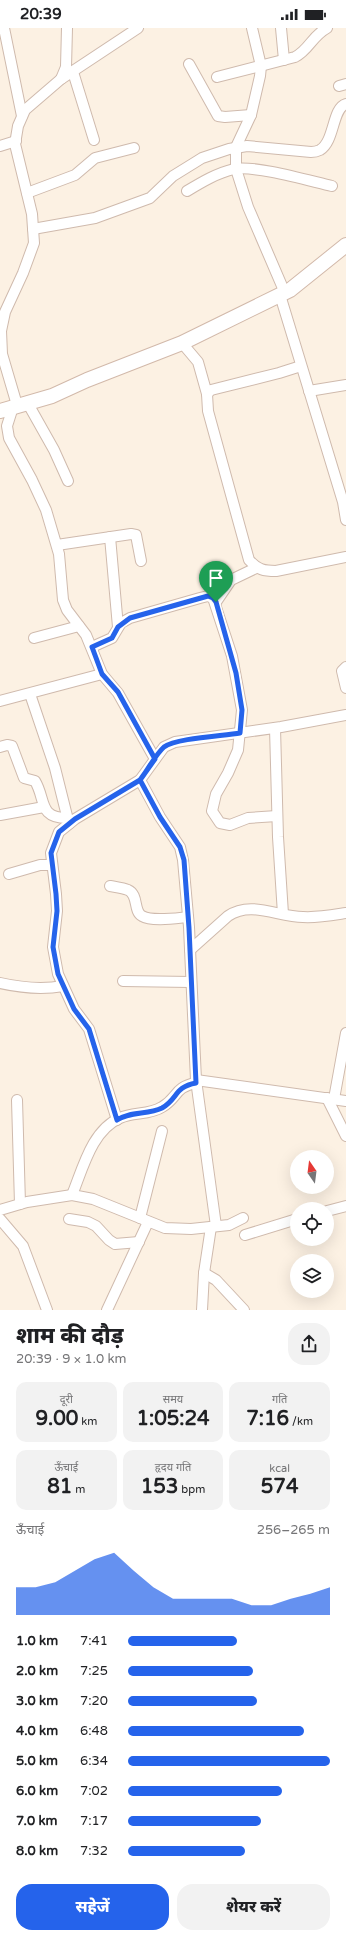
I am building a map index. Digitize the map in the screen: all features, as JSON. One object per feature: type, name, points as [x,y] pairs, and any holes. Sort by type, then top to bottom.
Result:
[{"type":"street","points":[[4,28],[4,55],[22,116]]},
{"type":"street","points":[[61,79],[66,67],[67,28]]},
{"type":"street","points":[[252,28],[261,66],[252,115],[236,147],[236,169],[248,207],[282,294],[301,366],[344,502],[346,520]]},
{"type":"street","points":[[281,28],[284,60]]},
{"type":"street","points":[[217,76],[295,57],[304,52],[314,36],[327,28]]},
{"type":"street","points":[[68,481],[54,450],[14,406],[2,362],[0,331],[5,312],[34,243],[27,193],[16,141],[18,126],[25,110],[61,79],[131,30]]},
{"type":"street","points":[[189,64],[218,116],[225,117],[252,115]]},
{"type":"street","points":[[73,72],[94,140]]},
{"type":"street","points":[[33,229],[95,218],[150,198],[173,176],[202,158],[236,147],[247,146],[311,152],[321,150],[330,137],[338,110],[346,104]]},
{"type":"street","points":[[0,146],[16,141]]},
{"type":"street","points":[[27,193],[75,175],[95,158],[134,148]]},
{"type":"street","points":[[186,191],[209,178],[236,169],[253,170],[332,186]]},
{"type":"street","points":[[14,406],[52,396],[87,380],[182,343],[282,294],[346,245]]},
{"type":"street","points":[[182,343],[198,362],[206,394],[208,411],[249,560],[256,568],[265,571],[276,571],[346,557]]},
{"type":"street","points":[[206,394],[211,390],[301,366]]},
{"type":"street","points":[[309,391],[346,385]]},
{"type":"street","points":[[14,406],[4,429],[15,452],[32,480],[46,510],[57,546],[62,572],[62,600],[92,647],[102,674],[118,692],[155,759]]},
{"type":"street","points":[[57,546],[131,534],[136,535],[141,561]]},
{"type":"street","points":[[110,537],[118,627]]},
{"type":"street","points":[[216,602],[231,580],[256,568]]},
{"type":"street","points":[[92,647],[112,638],[118,627],[130,618],[208,596],[213,598],[216,602],[236,673],[242,710],[238,750],[228,773],[216,794],[212,812],[220,823],[230,825],[248,818],[277,816]]},
{"type":"street","points":[[34,638],[79,626]]},
{"type":"street","points":[[346,667],[342,670],[346,688]]},
{"type":"street","points":[[0,702],[102,674]]},
{"type":"street","points":[[30,694],[55,768],[68,821]]},
{"type":"street","points":[[117,1120],[89,1029],[74,1009],[58,974],[53,947],[57,911],[51,853],[54,841],[59,832],[68,821],[140,780],[164,747],[175,742],[274,728],[346,715]]},
{"type":"street","points":[[274,728],[277,816],[283,914]]},
{"type":"street","points":[[0,747],[7,745],[12,746],[24,778],[28,780],[32,779],[37,784],[44,807],[53,816],[68,821]]},
{"type":"street","points":[[140,780],[160,817],[180,847],[184,860],[196,1082],[213,1227],[204,1273],[202,1310]]},
{"type":"street","points":[[0,815],[44,807]]},
{"type":"street","points":[[6,872],[40,865],[52,865]]},
{"type":"street","points":[[110,886],[128,890],[132,893],[138,912],[142,916],[149,919],[188,917]]},
{"type":"street","points":[[190,950],[235,912],[243,910],[261,910],[303,917],[346,913]]},
{"type":"street","points":[[123,981],[191,982]]},
{"type":"street","points":[[0,983],[27,989],[63,986]]},
{"type":"street","points":[[346,1033],[331,1098],[346,1136]]},
{"type":"street","points":[[72,1195],[93,1143],[101,1133],[117,1120],[162,1108],[184,1086],[196,1082],[346,1101]]},
{"type":"street","points":[[17,1100],[20,1204]]},
{"type":"street","points":[[108,1310],[139,1242],[162,1131]]},
{"type":"street","points":[[0,1210],[20,1204],[72,1195],[93,1199],[165,1228],[175,1229],[229,1225],[243,1218]]},
{"type":"street","points":[[334,1209],[346,1206]]},
{"type":"street","points":[[0,1219],[23,1246],[47,1310]]},
{"type":"street","points":[[69,1219],[88,1222],[96,1226],[109,1240],[115,1244],[123,1245],[139,1242]]},
{"type":"street","points":[[245,1235],[290,1221]]},
{"type":"street","points":[[204,1273],[216,1280],[244,1310]]},
{"type":"route","points":[[216,602],[213,598],[208,596],[130,618],[125,620],[118,627],[112,638],[92,647],[102,674],[118,692],[155,759],[140,780],[75,819],[59,832],[54,841],[51,853],[57,911],[53,947],[58,974],[74,1009],[89,1029],[117,1120],[136,1113],[162,1108],[184,1086],[196,1083],[189,928],[184,860],[180,847],[164,824],[140,780],[150,768],[164,747],[175,742],[240,733],[242,710],[236,673],[216,602]]}]
